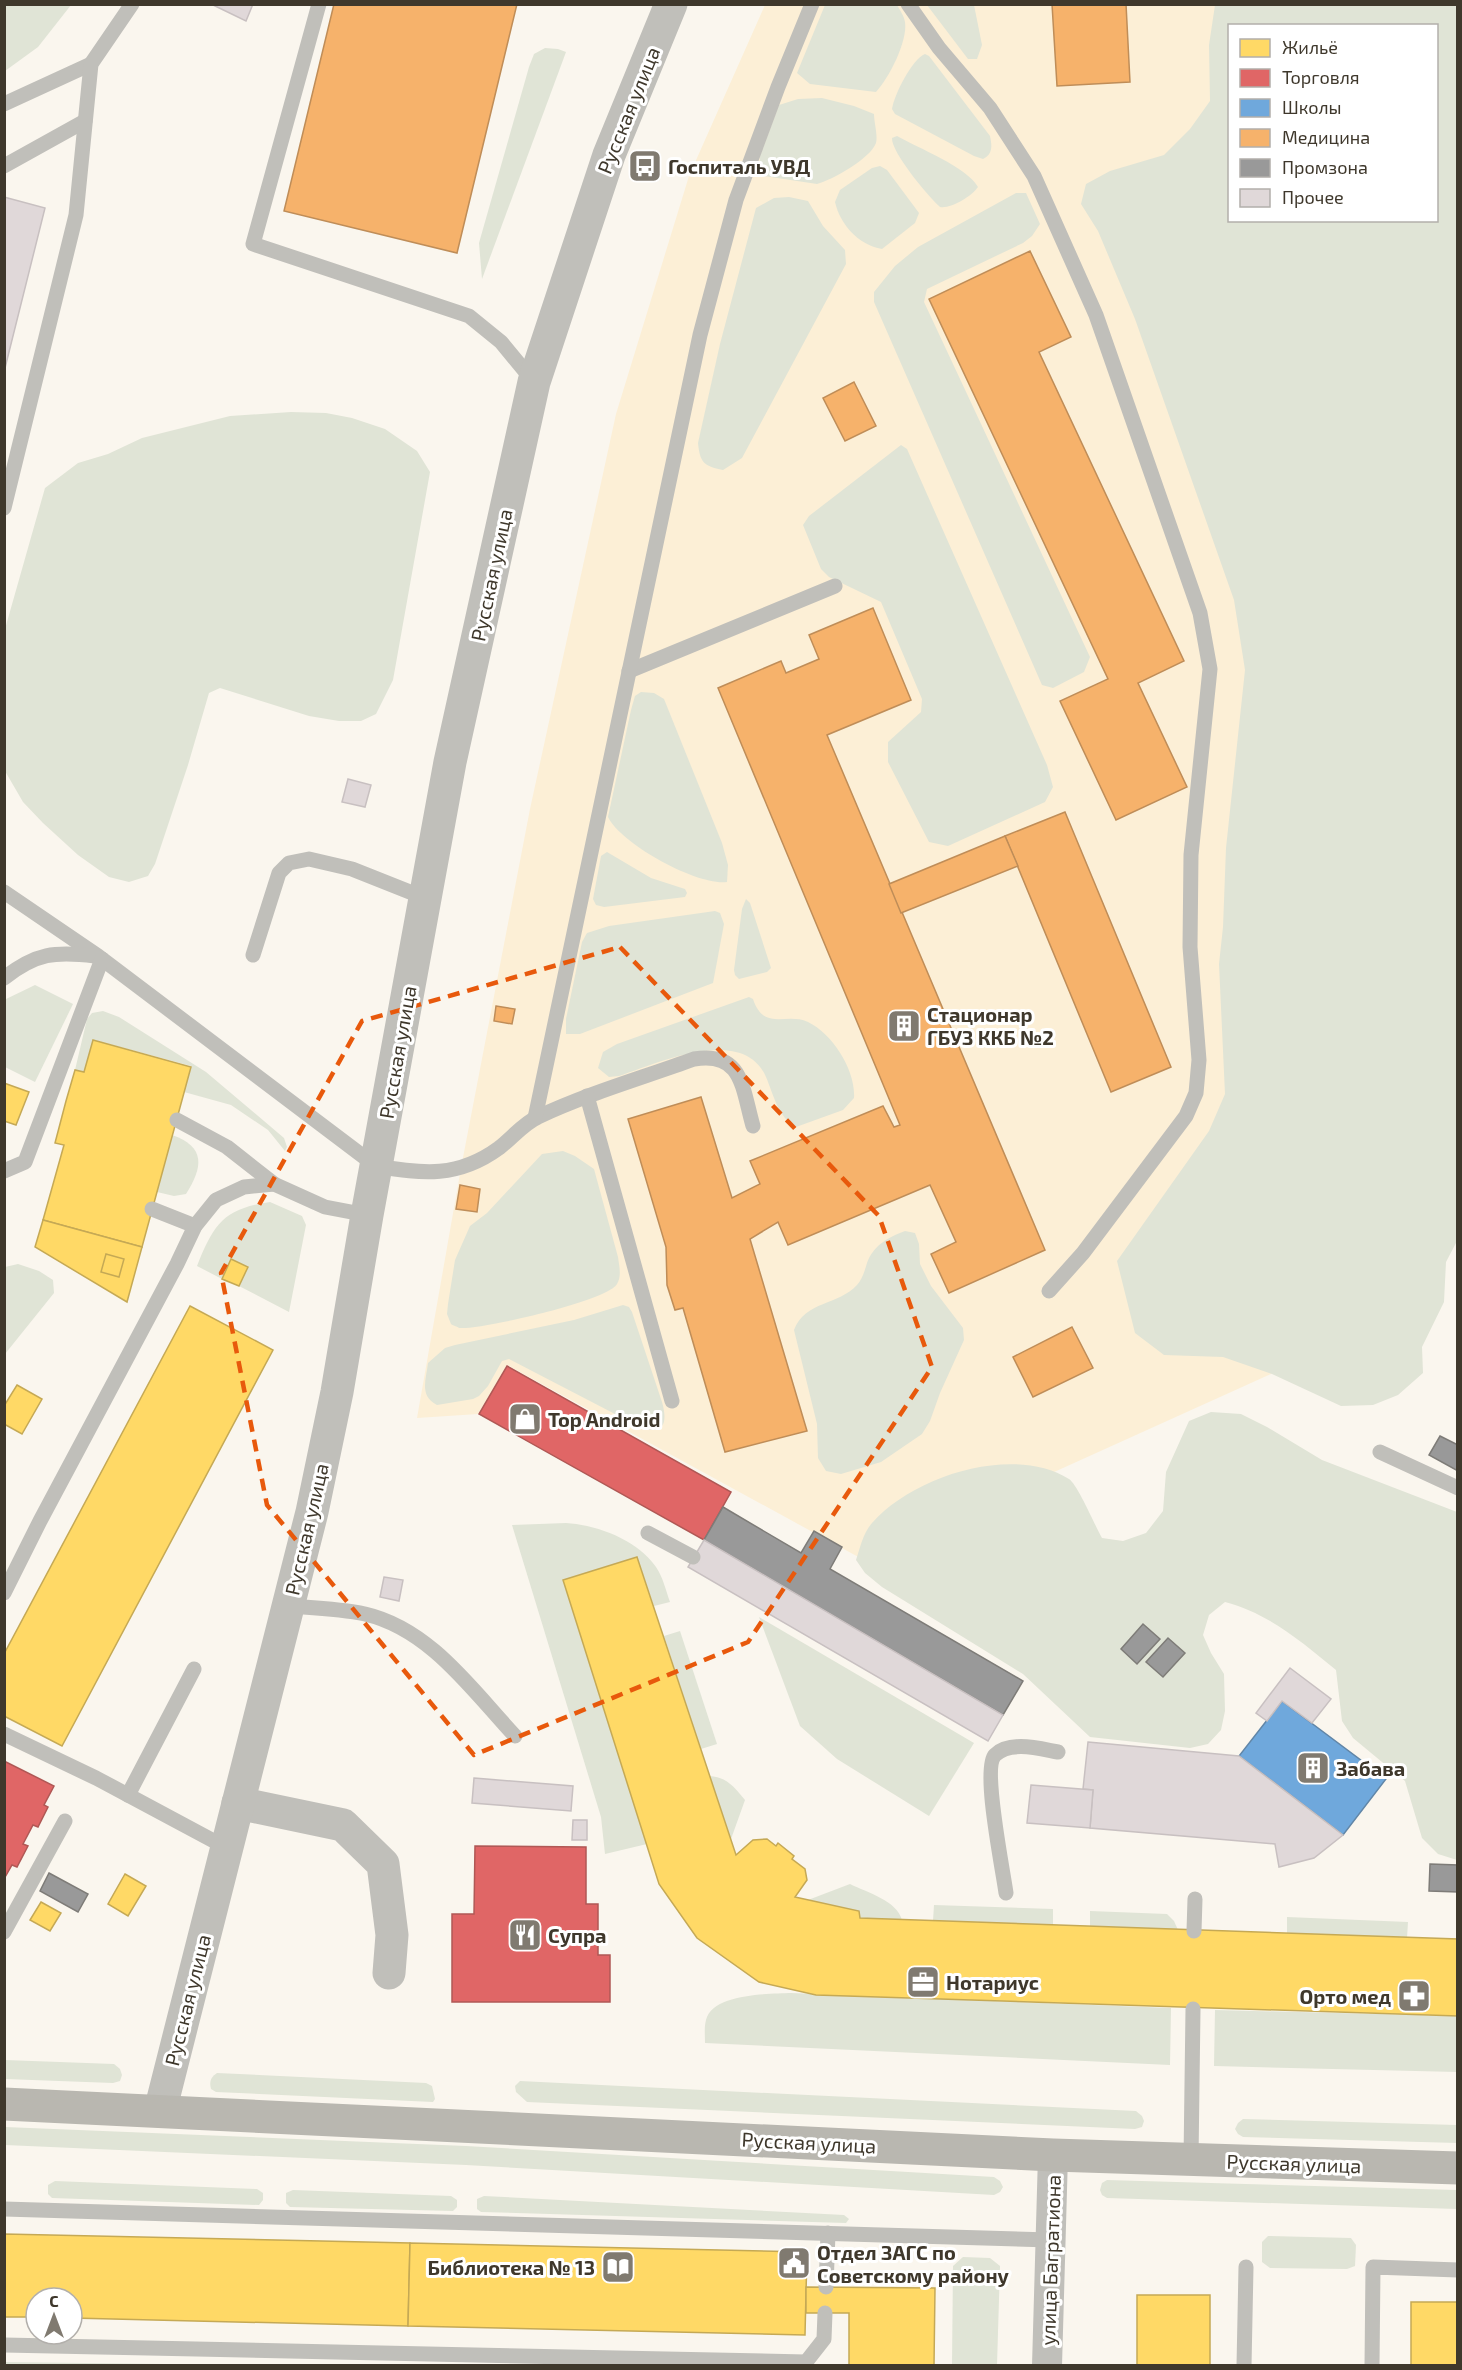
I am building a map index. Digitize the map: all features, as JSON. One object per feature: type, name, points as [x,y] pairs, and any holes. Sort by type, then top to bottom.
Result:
[{"type":"main road","name":"Русская улица","points":[[4,2104],[1053,2155],[1458,2168]]},
{"type":"street","name":"Русская улица","points":[[160,2111],[225,1847],[300,1566],[338,1392],[367,1215],[453,751],[534,382],[609,155],[671,4]]},
{"type":"street","points":[[238,1803],[343,1825],[383,1864],[392,1935],[389,1973]]},
{"type":"street","name":"улица Багратиона","points":[[1047,2366],[1053,2155]]},
{"type":"lane","points":[[4,508],[76,215],[92,64],[132,4]]},
{"type":"lane","points":[[319,4],[253,244],[469,316],[501,342],[534,382]]},
{"type":"lane","points":[[535,1118],[700,335],[736,200],[812,4]]},
{"type":"lane","points":[[908,4],[939,48],[990,108],[1034,177],[1096,315],[1200,613],[1210,669],[1191,855],[1190,947],[1198,1060],[1196,1093],[1186,1116],[1083,1253],[1049,1292]]},
{"type":"lane","points":[[4,104],[92,64]]},
{"type":"lane","points":[[4,166],[85,121]]},
{"type":"lane","points":[[629,671],[835,586]]},
{"type":"lane","points":[[253,955],[279,873],[289,863],[309,859],[352,869],[425,898]]},
{"type":"lane","points":[[4,892],[100,958],[376,1166],[419,1173],[461,1168],[480,1160],[500,1147],[535,1118],[587,1096],[694,1059],[711,1056],[724,1059],[735,1069],[753,1126]]},
{"type":"lane","points":[[4,978],[26,962],[63,952],[100,958]]},
{"type":"lane","points":[[4,1171],[25,1162],[100,958]]},
{"type":"lane","points":[[587,1096],[672,1401]]},
{"type":"lane","points":[[177,1119],[227,1147],[274,1184],[325,1207],[367,1215]]},
{"type":"lane","points":[[4,1593],[195,1226],[216,1200],[244,1187],[274,1184]]},
{"type":"lane","points":[[152,1209],[195,1226]]},
{"type":"lane","points":[[1380,1452],[1458,1488]]},
{"type":"lane","points":[[648,1533],[693,1557]]},
{"type":"lane","points":[[288,1606],[366,1615],[402,1628],[440,1655],[515,1736]]},
{"type":"lane","points":[[128,1795],[194,1669]]},
{"type":"lane","points":[[4,1734],[128,1795],[225,1847]]},
{"type":"lane","points":[[1006,1893],[990,1765],[995,1755],[1016,1746],[1059,1752]]},
{"type":"lane","points":[[4,1932],[64,1821]]},
{"type":"lane","points":[[1194,1931],[1195,1899]]},
{"type":"lane","points":[[1191,2160],[1193,2009]]},
{"type":"lane","points":[[4,2209],[1050,2240]]},
{"type":"lane","points":[[826,2287],[828,2233]]},
{"type":"lane","points":[[1244,2366],[1246,2267]]},
{"type":"lane","points":[[1372,2366],[1373,2267],[1458,2270]]},
{"type":"lane","points":[[4,2345],[431,2360],[804,2364],[824,2339],[825,2313]]},
{"type":"highlighted area","points":[[620,947],[879,1216],[932,1367],[748,1642],[474,1755],[267,1505],[221,1273],[362,1021]]},
{"type":"shaded area","points":[[5,4],[71,5],[38,47],[5,71]]},
{"type":"shaded area","points":[[765,5],[1447,5],[1251,24],[1228,24],[1228,222],[1230,222],[1368,1330],[862,1559],[507,1365],[478,1414],[417,1418],[461,1168],[530,809],[616,414],[689,176]]},
{"type":"shaded area","points":[[825,5],[897,5],[903,15],[905,30],[901,49],[892,69],[876,92],[810,84],[797,73]]},
{"type":"shaded area","points":[[927,5],[974,5],[982,45],[977,59],[968,59]]},
{"type":"shaded area","points":[[1215,5],[1457,5],[1457,1241],[1446,1262],[1444,1302],[1422,1347],[1423,1373],[1398,1395],[1373,1405],[1341,1406],[1272,1374],[1223,1357],[1164,1355],[1135,1333],[1117,1261],[1209,1131],[1225,1094],[1219,964],[1226,848],[1245,670],[1234,600],[1135,319],[1098,231],[1081,204],[1086,184],[1110,171],[1164,155],[1190,129],[1210,101],[1209,45]]},
{"type":"shaded area","points":[[545,48],[566,52],[482,279],[479,243],[529,67],[534,54]]},
{"type":"shaded area","points":[[925,54],[929,56],[990,136],[991,149],[989,155],[983,159],[895,114],[892,109],[904,78]]},
{"type":"shaded area","points":[[822,98],[874,114],[876,143],[872,149],[850,168],[817,184],[764,176],[759,172],[760,156],[779,105],[798,99]]},
{"type":"shaded area","points":[[897,136],[953,165],[964,172],[978,187],[961,201],[940,207],[919,184],[897,153],[892,138]]},
{"type":"shaded area","points":[[880,166],[887,170],[919,213],[915,223],[882,249],[865,243],[851,232],[841,218],[835,202],[840,190],[872,168]]},
{"type":"shaded area","points":[[1016,193],[1026,193],[1040,224],[1032,236],[1023,243],[927,289],[924,302],[1090,657],[1084,672],[1053,688],[1042,685],[874,302],[874,292],[895,266],[918,247]]},
{"type":"shaded area","points":[[789,197],[808,201],[823,226],[845,250],[846,264],[742,458],[723,470],[704,462],[698,443],[720,344],[756,208],[774,198]]},
{"type":"shaded area","points":[[291,412],[326,413],[352,418],[385,429],[417,451],[430,472],[393,680],[376,714],[361,721],[339,721],[309,716],[220,688],[209,693],[155,864],[148,876],[129,882],[109,877],[78,855],[43,823],[23,802],[5,771],[5,629],[45,488],[78,463],[108,454],[142,438],[230,416]]},
{"type":"shaded area","points":[[901,445],[907,449],[1047,765],[1053,787],[1045,802],[948,846],[929,842],[888,762],[888,742],[921,712],[922,699],[881,602],[829,577],[821,569],[803,525],[809,516]]},
{"type":"shaded area","points":[[641,692],[654,693],[664,699],[722,843],[728,865],[727,882],[698,877],[661,861],[628,839],[608,817],[631,710],[635,696]]},
{"type":"shaded area","points":[[607,852],[651,878],[685,889],[687,893],[685,897],[604,907],[596,905],[593,899],[601,856]]},
{"type":"shaded area","points":[[746,899],[750,903],[771,968],[767,972],[739,979],[734,970],[742,909]]},
{"type":"shaded area","points":[[715,911],[720,913],[724,924],[713,983],[580,1034],[566,1034],[566,1019],[582,942],[587,933],[609,926]]},
{"type":"shaded area","points":[[35,985],[73,1004],[35,1082],[5,1067],[4,1000]]},
{"type":"shaded area","points":[[749,997],[753,999],[763,1015],[769,1018],[800,1019],[808,1022],[834,1044],[847,1065],[854,1087],[854,1098],[843,1110],[796,1127],[781,1112],[766,1077],[755,1061],[739,1053],[720,1050],[698,1052],[655,1063],[619,1076],[609,1077],[598,1068],[603,1052],[617,1044]]},
{"type":"shaded area","points":[[103,1011],[119,1017],[206,1072],[284,1138],[287,1147],[285,1151],[268,1130],[231,1105],[184,1092],[191,1066],[94,1040],[84,1072],[75,1070],[87,1019],[92,1013]]},
{"type":"shaded area","points":[[172,1135],[191,1145],[198,1159],[196,1175],[186,1194],[174,1196],[157,1192]]},
{"type":"shaded area","points":[[563,1151],[594,1169],[618,1257],[619,1281],[608,1291],[569,1306],[542,1313],[471,1327],[459,1328],[452,1324],[447,1314],[455,1260],[470,1226],[487,1213],[542,1154]]},
{"type":"shaded area","points":[[270,1202],[302,1216],[306,1225],[289,1312],[239,1286],[247,1267],[231,1259],[222,1279],[197,1266],[209,1239],[222,1221],[241,1209]]},
{"type":"shaded area","points":[[905,1231],[915,1233],[919,1244],[920,1264],[931,1286],[963,1328],[964,1340],[930,1421],[922,1434],[881,1462],[841,1474],[826,1471],[818,1458],[817,1424],[794,1330],[799,1321],[814,1308],[841,1296],[857,1285],[877,1247],[887,1239]]},
{"type":"shaded area","points":[[18,1264],[39,1271],[53,1280],[54,1293],[5,1354],[5,1267]]},
{"type":"shaded area","points":[[623,1305],[629,1307],[632,1312],[662,1402],[664,1422],[659,1429],[640,1427],[509,1359],[502,1361],[488,1386],[473,1399],[437,1405],[428,1397],[425,1381],[428,1363],[445,1348],[574,1320]]},
{"type":"shaded area","points":[[1211,1412],[1241,1414],[1322,1460],[1457,1512],[1457,1860],[1438,1854],[1422,1838],[1405,1781],[1353,1738],[1342,1721],[1336,1670],[1297,1639],[1256,1613],[1225,1602],[1209,1615],[1203,1635],[1224,1674],[1225,1711],[1221,1730],[1208,1744],[1190,1748],[1090,1737],[1023,1674],[882,1587],[865,1573],[856,1560],[869,1527],[890,1506],[912,1491],[938,1479],[965,1470],[993,1465],[1020,1464],[1046,1469],[1069,1479],[1082,1497],[1102,1538],[1123,1541],[1146,1533],[1163,1511],[1166,1472],[1189,1421]]},
{"type":"shaded area","points":[[566,1523],[604,1531],[638,1549],[656,1567],[670,1602],[654,1606],[637,1557],[563,1580],[647,1844],[605,1854],[601,1817],[512,1525]]},
{"type":"shaded area","points":[[759,1617],[974,1743],[929,1816],[837,1759],[800,1726]]},
{"type":"shaded area","points":[[680,1631],[717,1744],[701,1749],[664,1636]]},
{"type":"shaded area","points":[[709,1776],[725,1781],[734,1787],[745,1800],[731,1839]]},
{"type":"shaded area","points":[[850,1884],[888,1902],[899,1913],[902,1920],[860,1918],[859,1911],[808,1900]]},
{"type":"shaded area","points":[[934,1905],[1053,1909],[1053,1926],[933,1921]]},
{"type":"shaded area","points":[[1090,1911],[1167,1914],[1174,1921],[1178,1930],[1090,1927]]},
{"type":"shaded area","points":[[1287,1917],[1408,1922],[1407,1938],[1287,1933]]},
{"type":"shaded area","points":[[791,1993],[1171,2008],[1170,2065],[705,2043],[706,2020],[711,2011],[719,2005],[743,1997]]},
{"type":"shaded area","points":[[1215,2010],[1457,2016],[1457,2072],[1214,2066]]},
{"type":"shaded area","points":[[5,2060],[114,2064],[120,2069],[122,2075],[120,2081],[113,2083],[5,2079]]},
{"type":"shaded area","points":[[217,2073],[426,2083],[432,2086],[435,2099],[433,2102],[216,2092],[211,2089],[210,2084]]},
{"type":"shaded area","points":[[520,2081],[1136,2111],[1144,2121],[1142,2127],[1135,2129],[527,2102],[516,2092],[515,2086]]},
{"type":"shaded area","points":[[1243,2119],[1457,2125],[1457,2143],[1243,2137],[1235,2129]]},
{"type":"shaded area","points":[[5,2127],[466,2146],[994,2177],[1003,2187],[994,2195],[466,2165],[5,2145]]},
{"type":"shaded area","points":[[1107,2180],[1457,2190],[1457,2209],[1107,2198],[1100,2190],[1102,2183]]},
{"type":"shaded area","points":[[55,2181],[257,2189],[263,2193],[263,2200],[259,2205],[52,2198],[48,2194],[48,2185]]},
{"type":"shaded area","points":[[293,2190],[451,2196],[457,2200],[457,2207],[453,2211],[290,2207],[286,2203],[286,2193]]},
{"type":"shaded area","points":[[484,2196],[844,2215],[849,2219],[846,2223],[481,2212],[477,2209],[477,2199]]},
{"type":"shaded area","points":[[1268,2236],[1351,2238],[1356,2245],[1355,2266],[1347,2269],[1270,2268],[1262,2262],[1262,2242]]},
{"type":"shaded area","points":[[963,2257],[990,2258],[1000,2266],[997,2365],[952,2365],[953,2266]]},
{"type":"shaded area","points":[[5,2362],[245,2365],[5,2366]]},
{"type":"building: Жильё","points":[[93,1040],[191,1067],[142,1247],[43,1220],[64,1145],[55,1143],[66,1101],[75,1070],[84,1072]]},
{"type":"building: Жильё","points":[[4,1083],[29,1092],[16,1125],[4,1121]]},
{"type":"building: Жильё","points":[[43,1220],[142,1247],[127,1302],[35,1247]]},
{"type":"building: Жильё","points":[[106,1254],[124,1259],[119,1277],[101,1272]]},
{"type":"building: Жильё","points":[[231,1259],[248,1267],[239,1286],[222,1279]]},
{"type":"building: Жильё","points":[[190,1306],[273,1350],[62,1746],[4,1716],[4,1654]]},
{"type":"building: Жильё","points":[[17,1385],[42,1399],[22,1434],[4,1424],[4,1406]]},
{"type":"building: Жильё","points":[[637,1557],[736,1855],[753,1840],[767,1839],[776,1846],[778,1843],[794,1856],[792,1859],[805,1869],[807,1880],[795,1897],[859,1911],[860,1918],[1458,1939],[1458,2016],[816,1995],[759,1982],[697,1938],[659,1884],[563,1580]]},
{"type":"building: Жильё","points":[[125,1874],[146,1886],[128,1916],[108,1904]]},
{"type":"building: Жильё","points":[[41,1902],[61,1913],[50,1931],[30,1920]]},
{"type":"building: Жильё","points":[[4,2234],[410,2243],[408,2326],[84,2318],[84,2286],[24,2286],[24,2317],[4,2317]]},
{"type":"building: Жильё","points":[[410,2243],[807,2252],[805,2335],[408,2326]]},
{"type":"building: Жильё","points":[[806,2287],[935,2288],[934,2366],[849,2366],[849,2313],[806,2313]]},
{"type":"building: Жильё","points":[[1137,2295],[1210,2295],[1210,2366],[1137,2366]]},
{"type":"building: Жильё","points":[[1411,2302],[1458,2302],[1458,2366],[1411,2366]]},
{"type":"building: Торговля","points":[[507,1366],[731,1492],[704,1540],[479,1414]]},
{"type":"building: Торговля","points":[[4,1761],[54,1786],[44,1805],[48,1807],[38,1827],[33,1825],[23,1844],[28,1846],[17,1867],[12,1865],[4,1879]]},
{"type":"building: Торговля","name":"Супра","points":[[475,1846],[586,1847],[586,1904],[598,1904],[598,1955],[610,1955],[610,2002],[452,2002],[452,1914],[474,1914]]},
{"type":"building: Школы","name":"Забава","points":[[1282,1701],[1386,1779],[1343,1835],[1239,1756]]},
{"type":"building: Медицина","points":[[334,4],[517,4],[457,253],[284,211]]},
{"type":"building: Медицина","points":[[1052,4],[1126,4],[1130,82],[1057,86]]},
{"type":"building: Медицина","points":[[1030,251],[1071,337],[1039,352],[1184,661],[1138,683],[1187,787],[1116,820],[1060,701],[1108,679],[929,299]]},
{"type":"building: Медицина","points":[[854,382],[876,426],[845,441],[823,398]]},
{"type":"building: Медицина","name":"Стационар ГБУЗ ККБ №2","points":[[873,608],[911,700],[827,735],[1045,1250],[949,1293],[931,1254],[956,1242],[930,1185],[788,1245],[778,1222],[750,1239],[807,1431],[725,1452],[683,1308],[675,1310],[667,1285],[666,1247],[628,1119],[701,1097],[732,1198],[760,1184],[750,1161],[883,1106],[894,1127],[900,1125],[718,688],[781,661],[786,673],[819,659],[809,635]]},
{"type":"building: Медицина","points":[[1065,812],[1171,1067],[1111,1092],[1005,836]]},
{"type":"building: Медицина","points":[[1005,836],[1018,866],[901,913],[889,884]]},
{"type":"building: Медицина","points":[[496,1006],[515,1009],[512,1024],[494,1021]]},
{"type":"building: Медицина","points":[[460,1185],[480,1189],[477,1212],[456,1209]]},
{"type":"building: Медицина","points":[[1072,1327],[1093,1368],[1033,1397],[1013,1357]]},
{"type":"building: Промзона","points":[[1440,1436],[1458,1445],[1458,1471],[1429,1455]]},
{"type":"building: Промзона","points":[[723,1507],[801,1553],[814,1531],[842,1547],[830,1569],[1023,1681],[1003,1715],[704,1540]]},
{"type":"building: Промзона","points":[[1143,1624],[1160,1639],[1137,1664],[1121,1649]]},
{"type":"building: Промзона","points":[[1168,1638],[1185,1653],[1163,1677],[1146,1662]]},
{"type":"building: Промзона","points":[[1430,1864],[1458,1865],[1458,1892],[1429,1891]]},
{"type":"building: Промзона","points":[[49,1873],[88,1894],[78,1912],[40,1891]]},
{"type":"building: Прочее","points":[[211,4],[253,4],[246,21]]},
{"type":"building: Прочее","points":[[4,197],[45,208],[4,372]]},
{"type":"building: Прочее","points":[[348,779],[371,785],[365,807],[342,802]]},
{"type":"building: Прочее","points":[[704,1540],[1003,1715],[988,1741],[688,1567]]},
{"type":"building: Прочее","points":[[384,1577],[403,1580],[399,1601],[380,1597]]},
{"type":"building: Прочее","points":[[1290,1668],[1331,1699],[1312,1723],[1282,1701],[1267,1721],[1256,1713]]},
{"type":"building: Прочее","points":[[1088,1742],[1239,1756],[1343,1835],[1314,1858],[1279,1867],[1275,1844],[1090,1828],[1093,1790],[1083,1789]]},
{"type":"building: Прочее","points":[[474,1778],[573,1786],[571,1811],[472,1803]]},
{"type":"building: Прочее","points":[[1031,1785],[1093,1790],[1090,1828],[1027,1823]]},
{"type":"building: Прочее","points":[[573,1820],[587,1820],[587,1840],[572,1840]]},
{"type":"place","name":"Госпиталь УВД","points":[[645,166]]},
{"type":"place","name":"Стационар ГБУЗ ККБ №2","points":[[904,1026]]},
{"type":"place","name":"Top Android","points":[[525,1419]]},
{"type":"place","name":"Забава","points":[[1313,1768]]},
{"type":"place","name":"Супра","points":[[525,1935]]},
{"type":"place","name":"Нотариус","points":[[923,1982]]},
{"type":"place","name":"Орто мед","points":[[1414,1996]]},
{"type":"place","name":"Отдел ЗАГС по Советскому району","points":[[794,2263]]},
{"type":"place","name":"Библиотека № 13","points":[[618,2267]]}]
